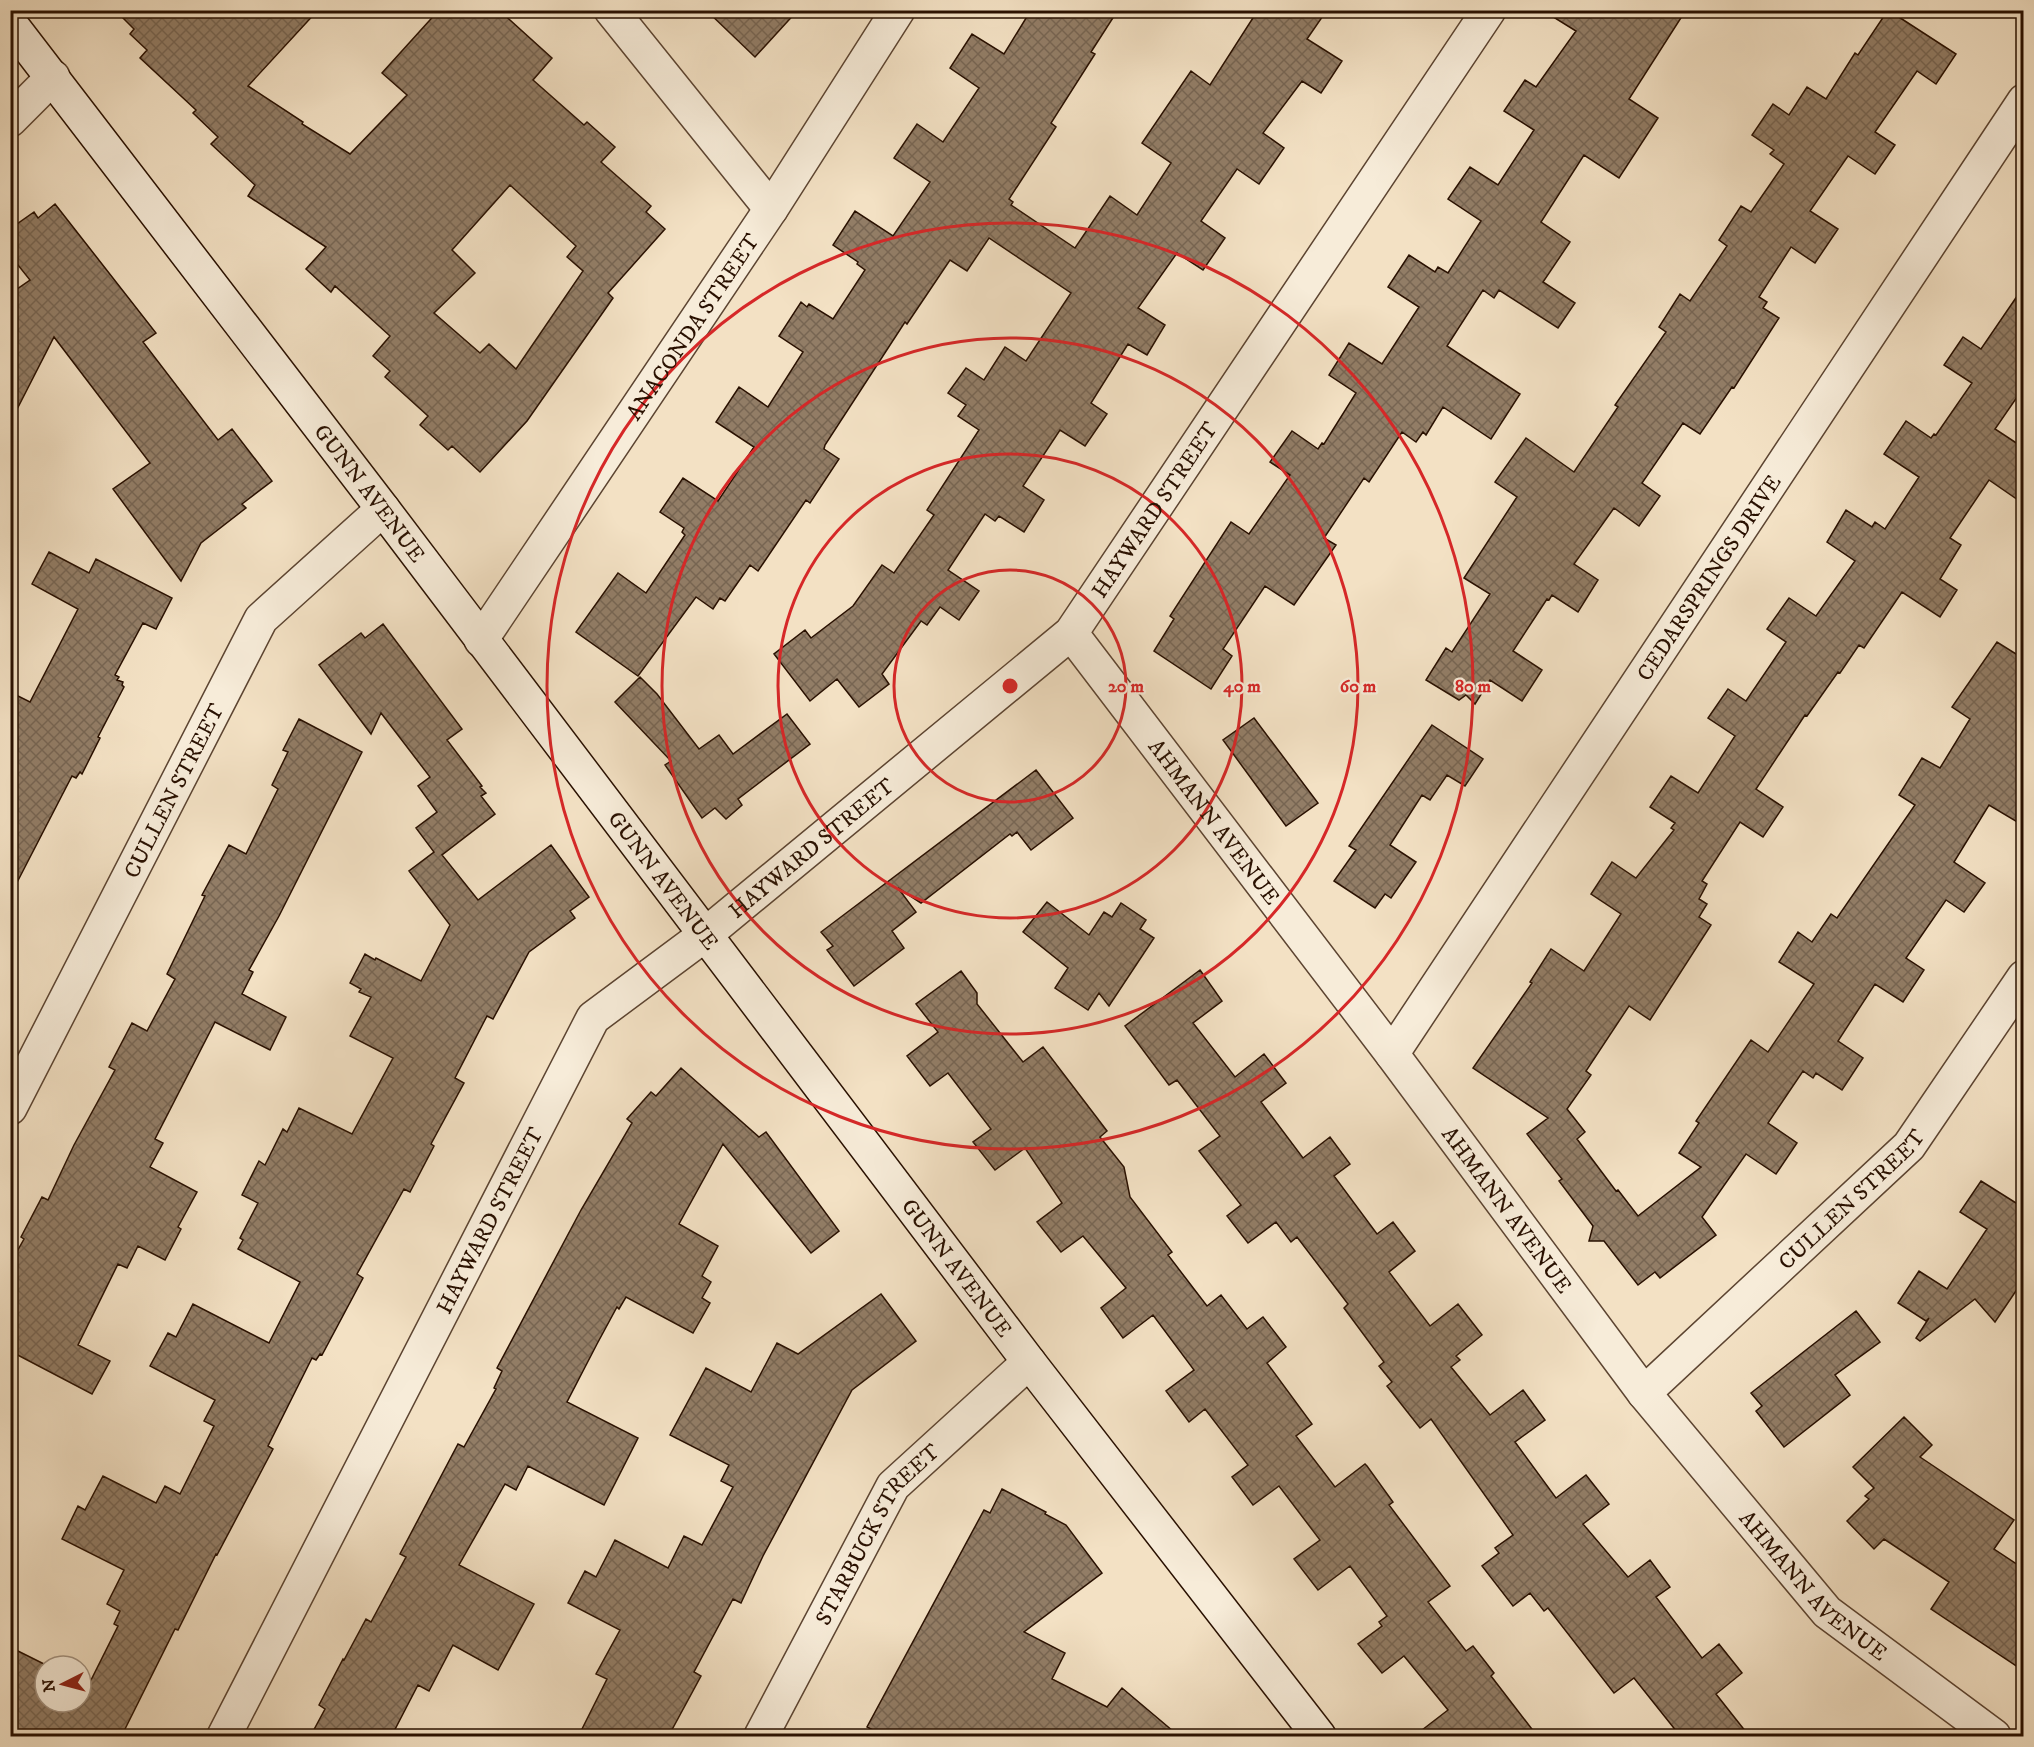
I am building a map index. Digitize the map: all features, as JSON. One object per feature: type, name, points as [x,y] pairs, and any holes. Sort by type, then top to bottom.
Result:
[{"type":"street","points":[[611,10],[771,209]]},
{"type":"street","name":"ANACONDA STREET","points":[[481,640],[771,209],[898,10]]},
{"type":"street","name":"HAYWARD STREET","points":[[224,1737],[593,1018],[706,933],[1071,633],[1488,10]]},
{"type":"street","name":"GUNN AVENUE","points":[[10,23],[706,933],[1029,1362],[1318,1737]]},
{"type":"street","points":[[10,120],[53,77]]},
{"type":"street","name":"CEDARSPRINGS DRIVE","points":[[1392,1054],[2024,101]]},
{"type":"street","name":"CULLEN STREET","points":[[10,1108],[261,620],[383,509]]},
{"type":"street","name":"AHMANN AVENUE","points":[[1071,633],[1392,1054],[1644,1393],[1827,1612],[1994,1737]]},
{"type":"street","name":"CULLEN STREET","points":[[1644,1393],[1910,1146],[2024,977]]},
{"type":"street","name":"STARBUCK STREET","points":[[761,1737],[892,1486],[1029,1362]]},
{"type":"building","points":[[115,10],[318,10],[248,86],[350,154],[407,95],[382,73],[439,10],[499,10],[552,58],[533,80],[584,125],[587,122],[615,147],[601,162],[651,206],[646,212],[665,229],[608,293],[613,298],[527,421],[480,472],[452,446],[448,450],[420,425],[428,416],[385,377],[390,371],[373,356],[390,336],[335,286],[331,292],[306,269],[326,247],[248,196],[255,185],[211,144],[218,137],[193,113],[196,110],[140,58],[147,50],[130,34],[134,29]],"holes":[[[510,185],[576,246],[567,257],[583,271],[516,369],[489,344],[480,353],[434,313],[475,273],[452,250]]]},
{"type":"building","points":[[706,10],[798,10],[755,57]]},
{"type":"building","points":[[1031,10],[1118,10],[1091,52],[1095,54],[1051,123],[1056,127],[1009,199],[1013,202],[1011,205],[1075,248],[1110,196],[1137,215],[1171,163],[1142,143],[1191,71],[1210,85],[1258,10],[1327,10],[1307,39],[1342,61],[1321,93],[1302,81],[1263,133],[1284,148],[1259,184],[1237,169],[1201,221],[1225,238],[1203,270],[1177,253],[1138,308],[1165,325],[1147,355],[1128,344],[1091,403],[1107,414],[1085,446],[1060,430],[1023,486],[1044,500],[1024,532],[999,516],[995,521],[985,514],[948,570],[979,591],[959,620],[940,607],[927,625],[921,621],[882,674],[889,684],[859,707],[837,679],[810,701],[774,654],[805,630],[811,638],[853,606],[882,565],[894,573],[934,515],[927,510],[979,430],[958,416],[966,405],[948,393],[966,368],[984,380],[1005,347],[1026,361],[1071,293],[989,238],[967,271],[950,260],[907,324],[905,322],[825,445],[824,449],[839,459],[810,503],[806,500],[758,571],[750,565],[725,601],[720,598],[713,609],[696,597],[638,676],[576,632],[618,573],[646,593],[685,535],[682,532],[684,528],[660,512],[683,478],[718,501],[754,447],[716,422],[739,387],[768,407],[803,352],[779,336],[801,302],[807,307],[809,304],[833,319],[865,270],[857,264],[858,262],[833,245],[855,211],[893,236],[930,182],[894,158],[917,124],[943,142],[979,88],[950,68],[972,34],[1004,54]]},
{"type":"building","points":[[1542,10],[1686,10],[1629,99],[1658,118],[1619,178],[1584,155],[1541,222],[1570,242],[1543,282],[1575,303],[1558,328],[1499,290],[1494,298],[1483,290],[1447,346],[1520,394],[1491,439],[1443,407],[1426,435],[1423,432],[1416,442],[1402,432],[1369,482],[1364,478],[1324,538],[1336,545],[1294,605],[1265,586],[1223,649],[1232,656],[1211,689],[1154,651],[1174,619],[1170,616],[1231,522],[1249,534],[1290,475],[1270,462],[1292,431],[1318,449],[1322,443],[1324,444],[1356,393],[1329,375],[1349,343],[1382,364],[1419,307],[1388,287],[1409,255],[1435,272],[1438,267],[1448,273],[1481,221],[1448,199],[1470,167],[1498,185],[1534,130],[1504,111],[1525,80],[1536,87],[1576,31]]},
{"type":"building","points":[[1888,10],[1956,54],[1936,84],[1917,71],[1875,132],[1895,145],[1875,174],[1848,156],[1810,211],[1838,229],[1815,263],[1791,247],[1759,297],[1767,302],[1763,308],[1779,318],[1734,388],[1732,387],[1700,434],[1683,423],[1642,483],[1660,496],[1639,526],[1614,508],[1574,564],[1598,580],[1578,612],[1552,595],[1549,600],[1547,599],[1513,651],[1542,670],[1522,701],[1490,680],[1475,704],[1466,695],[1459,700],[1426,680],[1446,648],[1452,652],[1490,594],[1464,578],[1517,497],[1495,482],[1526,438],[1574,472],[1618,407],[1615,405],[1666,332],[1659,327],[1680,294],[1690,301],[1727,246],[1719,240],[1741,206],[1751,212],[1784,164],[1770,154],[1774,150],[1752,135],[1773,104],[1789,115],[1807,87],[1826,99],[1855,53],[1858,55]]},
{"type":"building","points":[[55,204],[156,333],[143,342],[218,440],[232,429],[272,481],[242,504],[246,508],[201,543],[181,581],[113,489],[150,463],[54,337],[10,423],[10,294],[30,280],[10,255],[10,229],[34,212],[38,218]]},
{"type":"building","points":[[2024,286],[2024,387],[1995,429],[2024,448],[2024,504],[1989,480],[1950,538],[1961,545],[1940,579],[1957,590],[1940,617],[1902,592],[1864,648],[1859,645],[1807,716],[1805,715],[1756,789],[1783,807],[1763,837],[1740,822],[1702,881],[1707,884],[1699,899],[1707,904],[1699,917],[1711,925],[1650,1020],[1629,1006],[1586,1071],[1591,1075],[1567,1109],[1585,1132],[1577,1139],[1638,1216],[1701,1167],[1679,1153],[1699,1123],[1696,1121],[1751,1040],[1768,1052],[1814,984],[1779,962],[1798,932],[1812,942],[1831,914],[1837,918],[1915,805],[1899,795],[1922,758],[1940,768],[1970,719],[1952,707],[1997,642],[2024,659],[2024,826],[1989,805],[1954,862],[1985,883],[1964,912],[1946,900],[1906,958],[1924,970],[1903,1002],[1875,984],[1838,1041],[1863,1058],[1842,1090],[1816,1073],[1813,1078],[1803,1071],[1768,1123],[1797,1143],[1776,1174],[1746,1154],[1702,1217],[1716,1235],[1660,1278],[1655,1272],[1638,1285],[1604,1241],[1589,1241],[1593,1226],[1559,1181],[1562,1179],[1527,1134],[1548,1118],[1473,1068],[1532,983],[1530,982],[1551,949],[1584,971],[1621,914],[1591,894],[1612,862],[1636,878],[1674,830],[1671,828],[1675,823],[1650,807],[1671,776],[1698,793],[1735,736],[1708,718],[1728,689],[1746,701],[1786,642],[1767,629],[1789,598],[1816,616],[1855,561],[1827,542],[1846,510],[1872,527],[1875,522],[1885,529],[1919,477],[1884,454],[1906,421],[1931,438],[1934,434],[1936,435],[1972,383],[1944,365],[1963,337],[1981,349]]},
{"type":"building","points":[[49,552],[89,573],[96,559],[172,598],[156,629],[143,623],[115,675],[119,677],[117,680],[123,682],[124,687],[98,737],[100,738],[82,774],[80,772],[76,778],[72,776],[10,896],[10,692],[30,702],[78,609],[32,584]]},
{"type":"building","points":[[383,624],[462,729],[447,740],[482,786],[480,787],[486,793],[481,796],[495,814],[442,855],[478,900],[551,845],[589,897],[570,911],[575,918],[529,952],[493,1019],[487,1016],[455,1078],[464,1083],[431,1144],[434,1146],[410,1192],[404,1189],[357,1274],[363,1278],[322,1355],[320,1354],[316,1360],[312,1358],[268,1446],[273,1449],[178,1630],[175,1629],[121,1737],[10,1737],[10,1647],[33,1658],[33,1714],[93,1714],[93,1676],[118,1626],[114,1624],[120,1611],[107,1604],[124,1570],[62,1539],[78,1506],[85,1510],[103,1476],[156,1503],[165,1486],[180,1494],[214,1426],[204,1421],[215,1400],[150,1366],[168,1333],[176,1337],[193,1304],[269,1343],[300,1282],[238,1249],[243,1240],[240,1238],[258,1203],[242,1195],[259,1161],[265,1165],[283,1129],[287,1132],[299,1108],[352,1134],[393,1058],[350,1036],[371,997],[359,992],[361,989],[350,983],[365,954],[421,981],[450,925],[409,871],[434,852],[416,828],[437,812],[418,786],[430,777],[381,713],[371,734],[319,665],[361,633],[365,638]]},
{"type":"building","points":[[640,677],[657,694],[699,749],[719,735],[733,754],[787,714],[810,744],[738,799],[742,805],[726,819],[715,808],[702,818],[665,765],[671,761],[615,702]]},
{"type":"building","points":[[1254,718],[1318,803],[1286,826],[1223,740]]},
{"type":"building","points":[[299,719],[362,752],[249,970],[253,972],[242,994],[286,1017],[270,1050],[215,1022],[155,1139],[163,1143],[150,1167],[197,1192],[178,1227],[181,1229],[165,1260],[138,1246],[127,1268],[118,1264],[78,1345],[110,1361],[92,1394],[10,1351],[10,1264],[24,1239],[21,1237],[42,1197],[48,1200],[74,1145],[115,1070],[109,1067],[132,1023],[147,1031],[175,979],[167,974],[205,896],[202,895],[229,845],[246,854],[278,789],[272,785],[288,752],[283,750]]},
{"type":"building","points":[[1432,725],[1483,759],[1465,786],[1447,775],[1430,800],[1422,795],[1390,845],[1416,862],[1391,898],[1385,894],[1375,908],[1334,881],[1356,850],[1349,846]]},
{"type":"building","points":[[1036,770],[1073,818],[1031,850],[1017,832],[1012,836],[1010,834],[921,903],[898,888],[916,912],[892,931],[904,948],[854,986],[827,950],[833,946],[821,932]]},
{"type":"building","points":[[1047,902],[1089,935],[1104,912],[1112,917],[1121,903],[1146,920],[1140,929],[1154,938],[1109,1006],[1099,993],[1088,1010],[1055,988],[1068,968],[1023,932]]},
{"type":"building","points":[[1200,970],[1222,1001],[1193,1023],[1235,1077],[1264,1054],[1286,1083],[1261,1102],[1303,1158],[1330,1137],[1350,1164],[1334,1176],[1377,1234],[1393,1222],[1415,1251],[1389,1272],[1430,1326],[1458,1304],[1482,1335],[1456,1356],[1460,1360],[1451,1367],[1490,1415],[1523,1390],[1545,1420],[1515,1442],[1556,1498],[1586,1475],[1609,1504],[1583,1524],[1628,1577],[1650,1560],[1670,1587],[1656,1597],[1702,1658],[1719,1644],[1742,1673],[1716,1694],[1750,1737],[1681,1737],[1634,1678],[1614,1693],[1548,1608],[1544,1611],[1530,1593],[1513,1606],[1482,1566],[1499,1553],[1495,1548],[1513,1535],[1431,1419],[1420,1428],[1387,1386],[1392,1382],[1379,1366],[1384,1362],[1344,1308],[1348,1304],[1297,1237],[1291,1242],[1276,1222],[1248,1243],[1227,1216],[1241,1205],[1199,1151],[1220,1136],[1177,1080],[1169,1085],[1125,1026]]},
{"type":"building","points":[[961,971],[977,993],[977,1004],[1023,1062],[1043,1047],[1107,1131],[1100,1137],[1124,1167],[1130,1197],[1172,1252],[1168,1255],[1207,1306],[1221,1295],[1247,1329],[1263,1317],[1286,1347],[1267,1363],[1312,1424],[1296,1436],[1335,1487],[1365,1464],[1367,1466],[1393,1502],[1389,1505],[1450,1586],[1428,1602],[1466,1651],[1473,1646],[1494,1673],[1491,1676],[1538,1737],[1413,1737],[1448,1710],[1404,1656],[1382,1673],[1358,1644],[1382,1626],[1379,1622],[1387,1616],[1350,1566],[1318,1590],[1294,1559],[1320,1540],[1279,1486],[1253,1505],[1232,1477],[1248,1465],[1205,1409],[1189,1422],[1166,1391],[1194,1370],[1153,1315],[1123,1338],[1101,1308],[1126,1288],[1083,1236],[1061,1252],[1037,1222],[1062,1203],[1025,1148],[995,1170],[973,1142],[991,1129],[948,1073],[930,1086],[907,1056],[938,1032],[916,1004]]},
{"type":"building","points":[[681,1068],[759,1137],[766,1132],[839,1231],[811,1253],[723,1144],[679,1224],[718,1246],[702,1276],[711,1282],[702,1298],[710,1303],[693,1333],[626,1297],[619,1309],[617,1307],[567,1402],[638,1438],[604,1505],[528,1466],[516,1490],[505,1484],[459,1565],[534,1604],[498,1670],[453,1645],[429,1691],[418,1685],[391,1737],[310,1737],[325,1709],[319,1705],[343,1659],[366,1619],[371,1622],[406,1557],[400,1554],[458,1444],[464,1447],[496,1389],[494,1388],[502,1371],[497,1368],[581,1210],[632,1123],[627,1119],[651,1092],[656,1096]]},
{"type":"building","points":[[1981,1181],[2024,1208],[2024,1279],[1995,1322],[1975,1299],[1920,1341],[1916,1338],[1929,1318],[1926,1321],[1898,1303],[1919,1271],[1947,1289],[1987,1229],[1960,1212]]},
{"type":"building","points":[[881,1294],[916,1341],[852,1390],[763,1556],[741,1603],[733,1599],[694,1672],[701,1676],[668,1737],[578,1737],[607,1679],[596,1674],[620,1630],[568,1603],[585,1571],[596,1577],[615,1540],[668,1568],[684,1536],[702,1545],[733,1487],[721,1481],[729,1465],[670,1435],[706,1368],[751,1392],[777,1343],[798,1354]]},
{"type":"building","points":[[1856,1311],[1880,1342],[1835,1375],[1850,1395],[1784,1447],[1756,1411],[1762,1406],[1751,1393]]},
{"type":"building","points":[[1904,1417],[1932,1445],[1920,1457],[2014,1520],[1994,1549],[2024,1569],[2024,1671],[1931,1609],[1949,1582],[1884,1539],[1874,1549],[1847,1521],[1869,1499],[1865,1496],[1874,1488],[1853,1467]]},
{"type":"building","points":[[1002,1489],[1066,1525],[1102,1573],[1024,1632],[1065,1653],[1052,1679],[1107,1707],[1122,1688],[1180,1737],[886,1737],[867,1727],[984,1510],[990,1513]]}]
